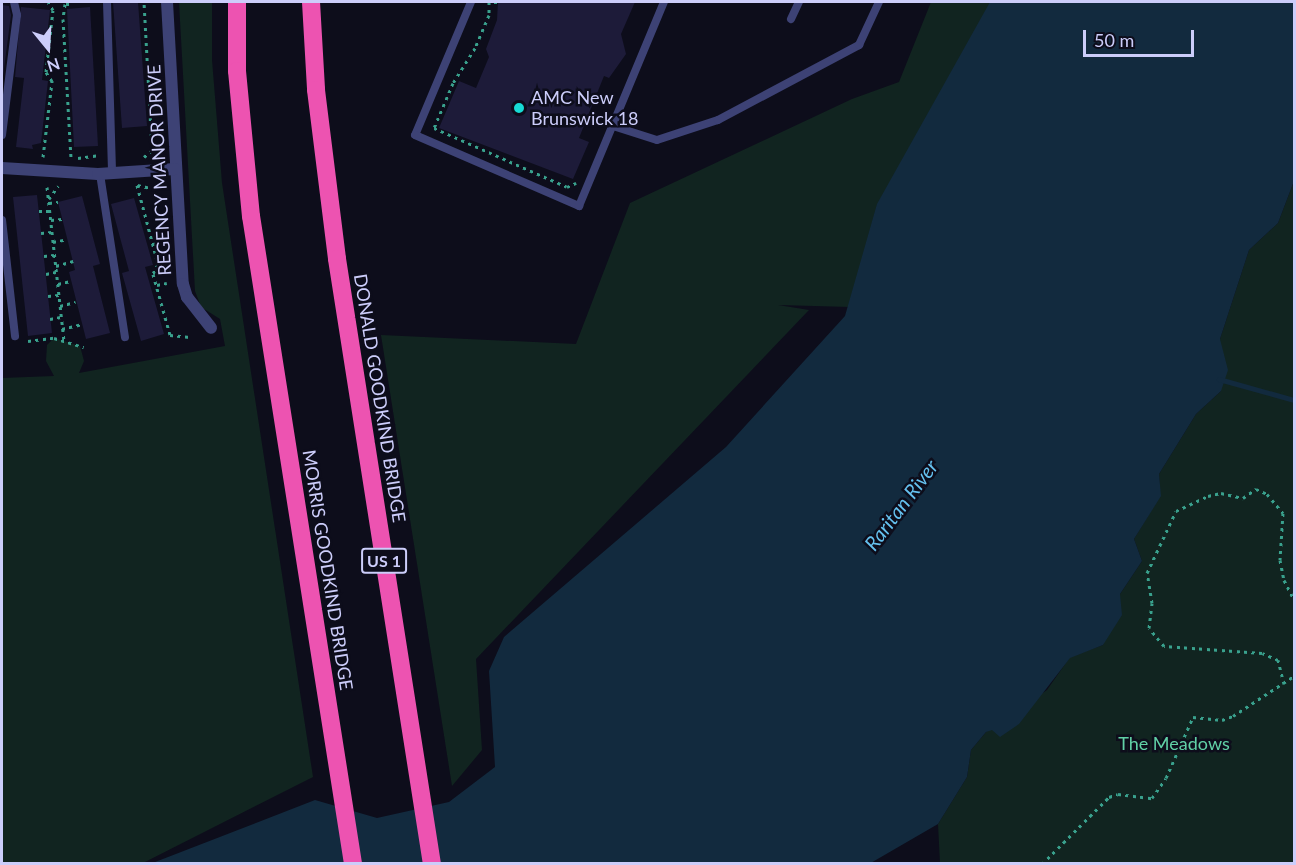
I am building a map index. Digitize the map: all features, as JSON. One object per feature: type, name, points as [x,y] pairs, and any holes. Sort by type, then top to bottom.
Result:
[{"type":"highway","name":"MORRIS GOODKIND BRIDGE","points":[[237,2],[242,145],[261,284],[353,864]]},
{"type":"highway","name":"DONALD GOODKIND BRIDGE","points":[[311,2],[316,90],[337,259],[432,864]]},
{"type":"street","name":"REGENCY MANOR DRIVE","points":[[167,2],[183,284],[187,297],[211,328]]},
{"type":"street","points":[[2,168],[106,173],[175,169]]},
{"type":"lane","points":[[2,135],[17,15],[14,2]]},
{"type":"lane","points":[[107,2],[106,173],[125,337]]},
{"type":"lane","points":[[471,2],[415,135],[579,206],[664,2]]},
{"type":"lane","points":[[791,19],[799,2]]},
{"type":"lane","points":[[613,126],[657,140],[718,120],[859,45],[879,2]]},
{"type":"lane","points":[[2,220],[15,336]]},
{"type":"path","points":[[43,158],[52,81],[45,72],[53,10],[48,2]]},
{"type":"path","points":[[141,158],[152,150],[144,2]]},
{"type":"path","points":[[489,2],[489,15],[475,48],[453,83],[434,128],[567,186],[579,180]]},
{"type":"path","points":[[69,4],[65,4],[63,19],[71,159]]},
{"type":"path","points":[[154,189],[137,185],[158,264],[153,274],[170,334],[189,337]]},
{"type":"path","points":[[49,201],[58,186]]},
{"type":"path","points":[[47,187],[63,341]]},
{"type":"path","points":[[49,201],[58,202]]},
{"type":"path","points":[[39,212],[50,210]]},
{"type":"path","points":[[51,220],[62,219]]},
{"type":"path","points":[[41,233],[52,232]]},
{"type":"path","points":[[53,242],[68,240]]},
{"type":"path","points":[[152,244],[166,241]]},
{"type":"path","points":[[44,256],[54,255]]},
{"type":"path","points":[[56,266],[73,261]]},
{"type":"path","points":[[46,274],[56,272]]},
{"type":"path","points":[[58,284],[71,281]]},
{"type":"path","points":[[156,285],[167,283]]},
{"type":"path","points":[[48,296],[59,295]]},
{"type":"path","points":[[60,306],[75,302]]},
{"type":"path","points":[[50,319],[61,317]]},
{"type":"path","points":[[62,329],[82,324]]},
{"type":"path","points":[[28,341],[63,341],[84,347]]},
{"type":"path","points":[[1284,684],[1278,660],[1262,653],[1164,646],[1149,628],[1152,603],[1147,573],[1176,512],[1208,496],[1221,493],[1243,498],[1256,489],[1267,494],[1283,513],[1280,560],[1284,580],[1294,600]]},
{"type":"path","points":[[1042,864],[1109,797],[1118,794],[1152,798],[1166,778],[1193,717],[1222,720],[1247,710],[1294,676]]},
{"type":"green space","points":[[179,2],[212,2],[212,60],[222,183],[313,777],[143,863],[2,864],[2,378],[54,376],[46,361],[47,345],[54,338],[80,346],[84,361],[79,373],[225,346],[220,319],[201,307],[195,291]]},
{"type":"green space","points":[[931,2],[1052,2],[850,307],[778,305],[809,310],[476,659],[482,750],[452,786],[381,335],[576,344],[630,203],[852,99],[899,82]]},
{"type":"green space","name":"The Meadows","points":[[1294,181],[1294,863],[940,863],[938,824],[967,777],[971,750],[986,732],[1047,690],[1070,657],[1103,645],[1120,594],[1142,561],[1134,539],[1160,496],[1159,474],[1196,414],[1221,391],[1220,339],[1249,250],[1278,223]]},
{"type":"water","name":"Raritan River","points":[[990,2],[1294,2],[1294,181],[1278,223],[1249,250],[1220,339],[1228,370],[1221,391],[1196,414],[1159,474],[1161,496],[1134,539],[1142,561],[1120,594],[1122,615],[1103,645],[1070,658],[1019,724],[1000,737],[992,730],[986,732],[971,750],[967,777],[938,824],[869,864],[150,864],[315,800],[377,818],[449,802],[495,767],[489,671],[504,637],[726,447],[845,316],[877,204]]},
{"type":"building","points":[[113,2],[138,2],[147,126],[122,128]]},
{"type":"building","name":"AMC New Brunswick 18","points":[[498,2],[635,2],[621,34],[626,54],[609,78],[604,76],[579,138],[589,142],[573,179],[439,128],[459,81],[476,88],[489,57],[486,49],[497,20]]},
{"type":"building","points":[[2,5],[9,6],[11,15],[3,76]]},
{"type":"building","points":[[21,7],[50,10],[42,80],[48,81],[41,143],[32,145],[33,149],[16,147],[24,78],[15,77]]},
{"type":"building","points":[[90,7],[98,146],[74,147],[67,9]]},
{"type":"building","points":[[37,195],[52,333],[28,336],[13,197]]},
{"type":"building","points":[[82,196],[100,264],[93,266],[110,333],[86,339],[69,272],[75,270],[58,202]]},
{"type":"building","points":[[134,198],[153,265],[145,267],[164,334],[141,341],[122,273],[129,271],[111,204]]},
{"type":"waterway","points":[[1219,379],[1294,400]]},
{"type":"place","name":"AMC New Brunswick 18","points":[[519,108]]}]
